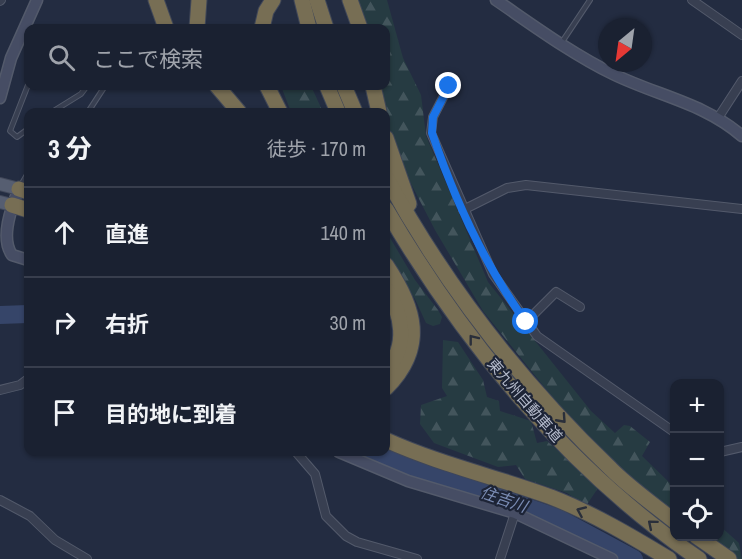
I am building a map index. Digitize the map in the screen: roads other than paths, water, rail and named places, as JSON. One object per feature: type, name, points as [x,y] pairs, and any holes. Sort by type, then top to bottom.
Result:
[{"type":"highway","points":[[156,0],[165,24]]},
{"type":"highway","points":[[197,24],[199,0]]},
{"type":"highway","points":[[263,24],[266,11],[273,0]]},
{"type":"highway","points":[[302,0],[308,24]]},
{"type":"highway","points":[[317,0],[325,24]]},
{"type":"highway","points":[[350,0],[359,24]]},
{"type":"highway","points":[[221,90],[236,108]]},
{"type":"highway","points":[[269,90],[278,108]]},
{"type":"highway","points":[[329,90],[336,108]]},
{"type":"highway","points":[[346,90],[353,108]]},
{"type":"highway","points":[[374,90],[378,108]]},
{"type":"highway","points":[[390,148],[433,259]]},
{"type":"highway","name":"東九州自動車道","points":[[390,184],[433,259],[524,377],[612,470],[670,517]]},
{"type":"highway","points":[[6,204],[24,209]]},
{"type":"highway","name":"東九州自動車道","points":[[390,216],[426,276],[455,316],[549,430],[608,487],[672,540],[699,559]]},
{"type":"highway","points":[[390,272],[403,294],[414,330],[409,357],[399,375],[390,384]]},
{"type":"highway","points":[[390,297],[397,310],[401,329],[397,352],[390,363]]},
{"type":"highway","points":[[390,442],[412,452],[552,498],[594,517],[669,559]]},
{"type":"highway","points":[[702,541],[729,559]]},
{"type":"main road","points":[[0,184],[24,190]]},
{"type":"street","points":[[26,24],[37,0]]},
{"type":"street","points":[[496,0],[561,44],[615,75],[688,102],[718,118],[742,136]]},
{"type":"street","points":[[692,0],[742,35]]},
{"type":"street","points":[[0,98],[11,58],[24,29]]},
{"type":"street","points":[[718,118],[742,81]]},
{"type":"street","points":[[449,86],[433,117],[432,133],[463,210],[493,274],[526,322],[543,342],[670,429]]},
{"type":"street","points":[[463,210],[507,188],[526,185],[742,208]]},
{"type":"street","points":[[24,190],[6,204],[2,232],[9,253],[24,259]]},
{"type":"street","points":[[526,322],[556,292],[580,308]]},
{"type":"street","points":[[0,390],[24,382]]},
{"type":"street","points":[[724,451],[742,447]]},
{"type":"street","points":[[299,456],[315,474],[326,516],[346,536],[357,542],[417,559]]},
{"type":"street","points":[[349,456],[408,481],[515,513],[612,559]]},
{"type":"street","points":[[0,500],[30,516],[55,540],[87,559]]},
{"type":"street","points":[[500,559],[515,513]]},
{"type":"lane","points":[[561,44],[590,0]]},
{"type":"lane","points":[[24,132],[17,137],[10,131],[26,90]]},
{"type":"lane","points":[[58,108],[84,90]]},
{"type":"lane","points":[[91,108],[102,90]]},
{"type":"waterway","name":"住吉川","points":[[0,315],[24,314]]},
{"type":"waterway","name":"住吉川","points":[[380,456],[558,518],[634,559]]}]
